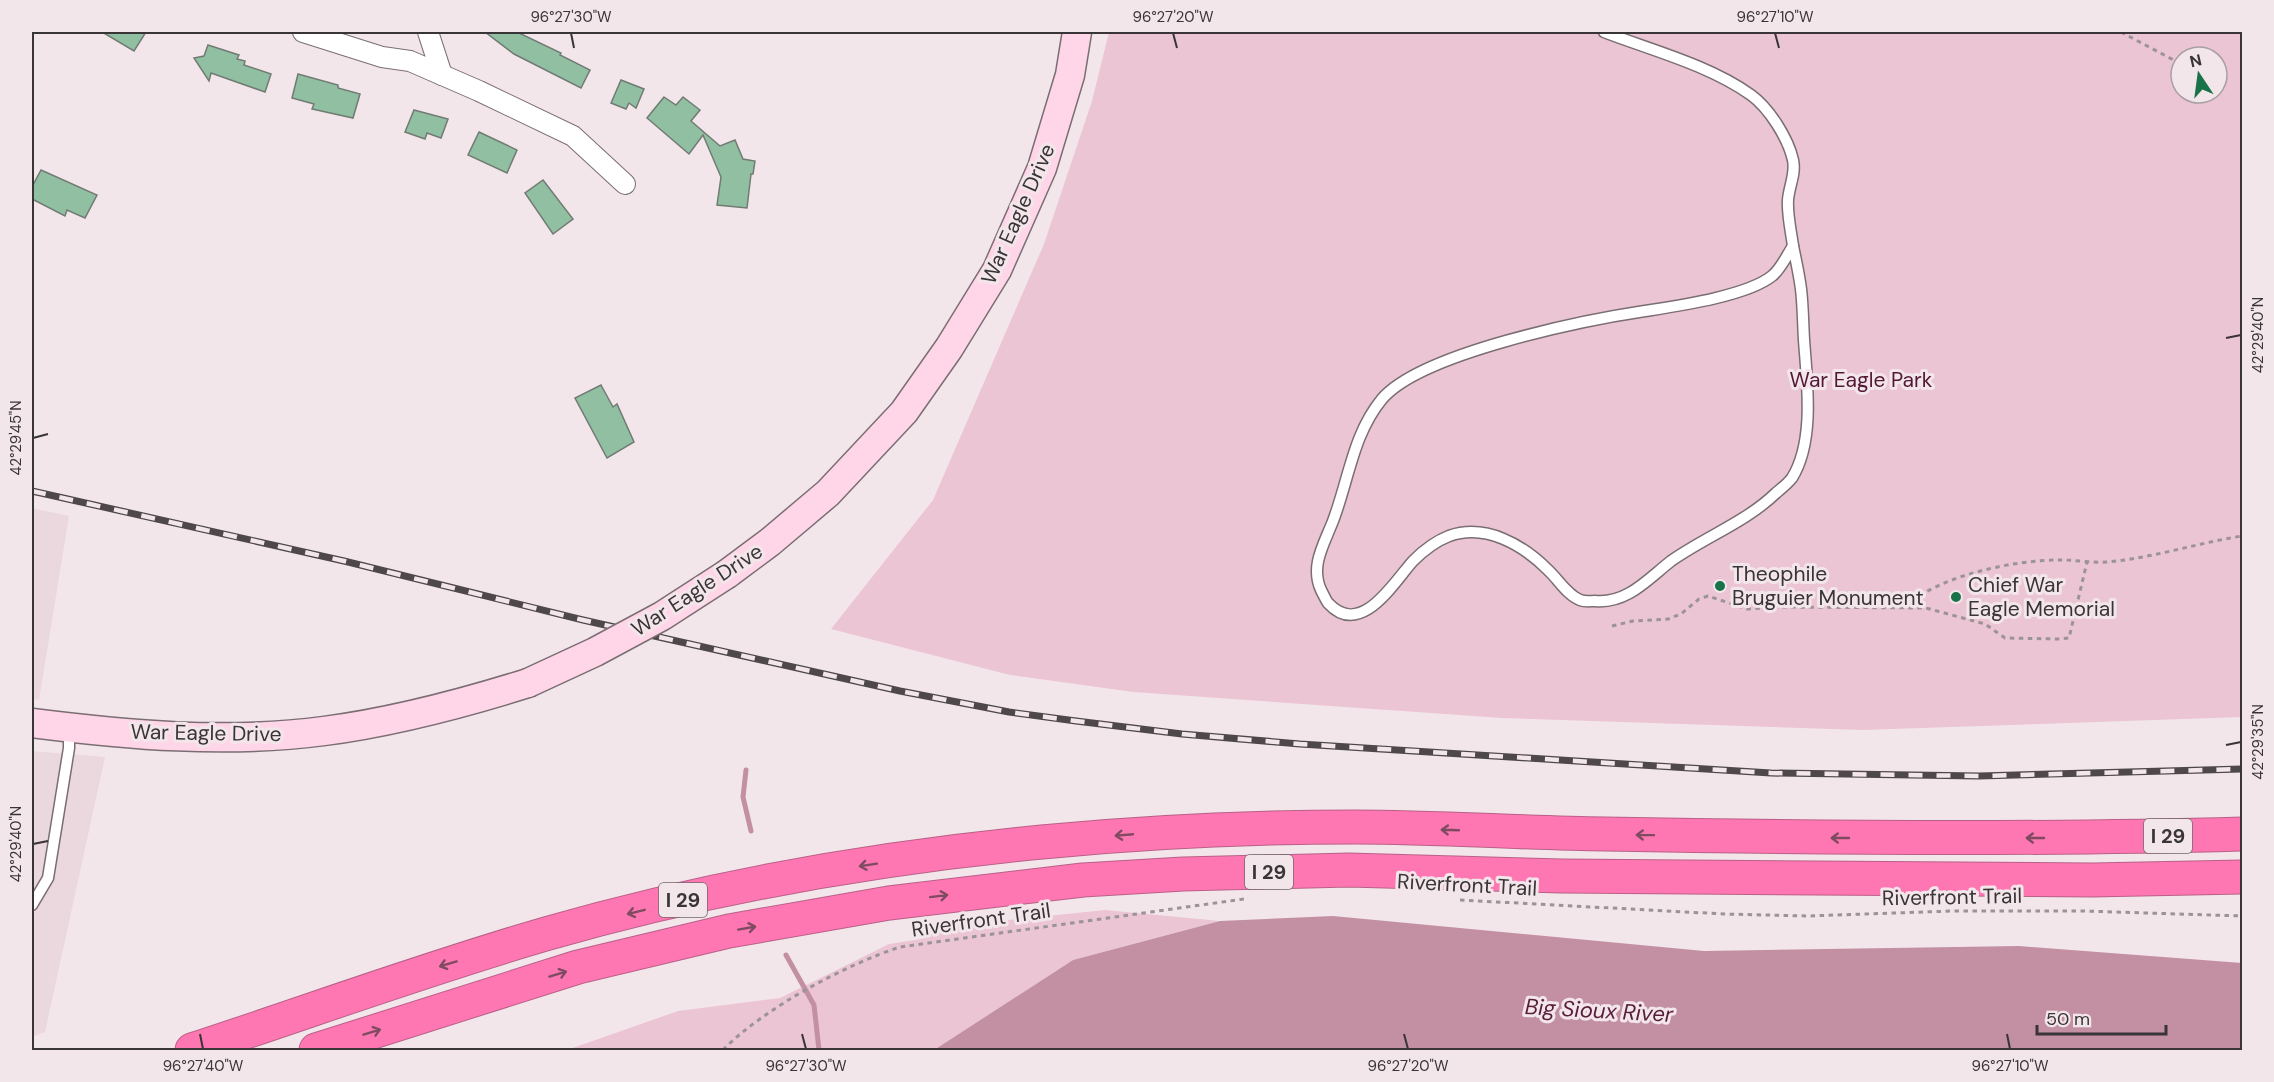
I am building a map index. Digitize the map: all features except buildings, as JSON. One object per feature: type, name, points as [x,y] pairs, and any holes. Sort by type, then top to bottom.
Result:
[{"type":"highway","name":"I 29","points":[[192,1049],[376,986],[542,936],[705,894],[912,858],[1040,842],[1182,831],[1357,827],[1519,833],[1835,838],[2094,838],[2242,834]]},
{"type":"highway","name":"I 29","points":[[316,1050],[578,967],[729,931],[889,903],[1083,880],[1183,873],[1349,870],[1562,876],[2092,880],[2242,877]]},
{"type":"main road","name":"War Eagle Drive","points":[[32,723],[69,728],[227,738],[321,732],[418,714],[468,702],[528,683],[595,652],[662,616],[727,574],[770,542],[828,493],[904,412],[949,348],[997,270],[1042,168],[1070,75],[1077,32]]},
{"type":"street","points":[[303,32],[382,57],[410,61],[573,136],[625,184]]},
{"type":"street","points":[[428,32],[442,75]]},
{"type":"lane","points":[[1604,32],[1666,53],[1719,77],[1752,96],[1771,117],[1789,147],[1794,174],[1788,200],[1793,246],[1802,291],[1808,378],[1806,440],[1791,479],[1767,502],[1671,561],[1643,584],[1620,598],[1602,602],[1581,600],[1566,589],[1525,549],[1501,537],[1474,532],[1451,536],[1429,547],[1415,558],[1378,603],[1363,613],[1344,613],[1327,603],[1317,582],[1318,556],[1334,519],[1363,426],[1385,396],[1407,380],[1434,367],[1519,337],[1626,314],[1689,304],[1751,287],[1774,275],[1793,246]]},
{"type":"lane","points":[[32,905],[48,878],[69,748],[69,728]]},
{"type":"path","points":[[2121,32],[2169,58]]},
{"type":"path","points":[[1904,607],[1912,600],[1963,575],[2029,561],[2104,562],[2242,536]]},
{"type":"path","points":[[1612,626],[1633,621],[1668,619],[1681,614],[1699,599],[1708,596],[1747,609],[1782,607],[1926,608],[1985,624],[2004,638],[2069,638],[2087,562]]},
{"type":"path","name":"Riverfront Trail","points":[[723,1050],[773,1009],[847,969],[878,954],[900,947],[1250,898]]},
{"type":"path","name":"Riverfront Trail","points":[[1459,900],[1724,914],[1807,916],[1953,911],[2084,911],[2242,916]]},
{"type":"shaded area","points":[[32,508],[69,516],[39,700],[32,699]]},
{"type":"shaded area","points":[[32,751],[105,757],[45,1032],[32,1037]]},
{"type":"green space","name":"War Eagle Park","points":[[1109,32],[2242,32],[2242,717],[1863,730],[1502,718],[1133,692],[1010,675],[831,629],[933,500],[1044,244],[1092,101]]},
{"type":"green space","points":[[1105,910],[1220,921],[1073,960],[934,1050],[567,1050],[678,1011],[780,998],[889,944],[921,939],[920,929]]},
{"type":"water","name":"Big Sioux River","points":[[1333,916],[1704,951],[2019,946],[2242,963],[2242,1050],[934,1050],[1073,960],[1220,921]]},
{"type":"waterway","points":[[746,770],[743,797],[751,831]]},
{"type":"waterway","points":[[786,955],[814,1005],[819,1050]]},
{"type":"railway","points":[[32,491],[344,561],[583,620],[900,691],[1009,712],[1076,721],[1182,734],[1300,744],[1771,773],[1979,776],[2242,769]]},
{"type":"place","name":"Theophile Bruguier Monument","points":[[1720,586]]},
{"type":"place","name":"Chief War Eagle Memorial","points":[[1956,597]]}]
